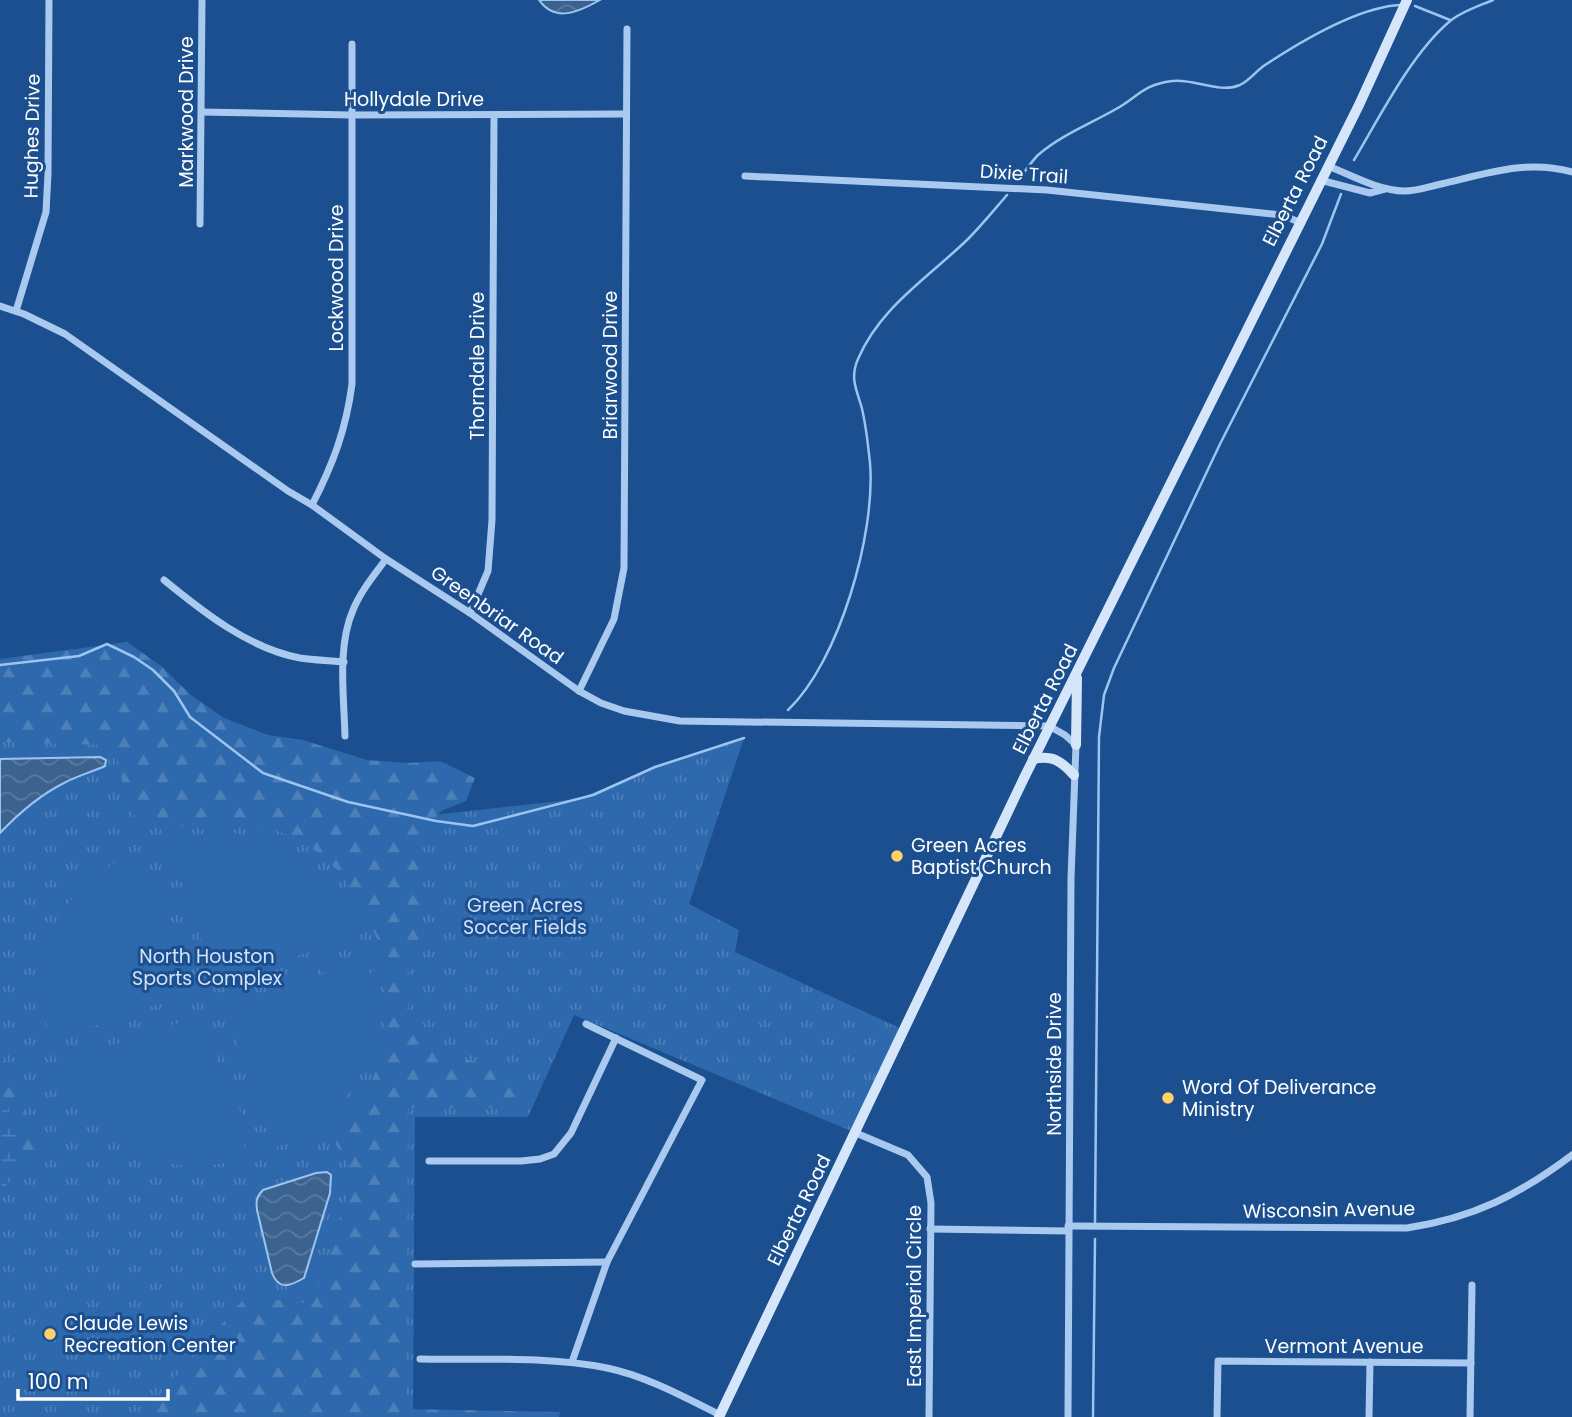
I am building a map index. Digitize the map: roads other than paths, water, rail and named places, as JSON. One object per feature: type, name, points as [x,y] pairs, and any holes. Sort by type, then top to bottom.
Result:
[{"type":"street","name":"Hughes Drive","points":[[16,311],[46,212],[49,0]]},
{"type":"street","name":"Markwood Drive","points":[[200,224],[202,0]]},
{"type":"street","name":"Elberta Road","points":[[720,1416],[958,913],[1328,166],[1407,0]]},
{"type":"street","name":"Briarwood Drive","points":[[579,691],[614,620],[624,568],[627,29]]},
{"type":"street","name":"Lockwood Drive","points":[[312,505],[339,446],[348,419],[352,384],[352,44]]},
{"type":"street","name":"Hollydale Drive","points":[[202,112],[351,115],[626,114]]},
{"type":"street","name":"Thorndale Drive","points":[[470,613],[488,571],[492,520],[494,115]]},
{"type":"street","points":[[1328,166],[1401,191],[1417,190],[1520,166],[1547,166],[1572,172]]},
{"type":"street","name":"Dixie Trail","points":[[745,176],[1047,190],[1282,215],[1299,222]]},
{"type":"street","points":[[1320,180],[1370,193],[1386,188]]},
{"type":"street","name":"Greenbriar Road","points":[[0,306],[65,334],[386,559],[470,613],[579,691],[601,703],[624,711],[680,721],[1049,726]]},
{"type":"street","points":[[345,736],[344,662],[352,611],[386,559]]},
{"type":"street","points":[[164,580],[193,604],[265,647],[300,658],[344,662]]},
{"type":"street","points":[[1076,745],[1077,675]]},
{"type":"street","points":[[1049,726],[1076,745]]},
{"type":"street","name":"Northside Drive","points":[[1068,1417],[1071,878],[1076,745]]},
{"type":"street","points":[[1033,759],[1045,756],[1055,758],[1063,762],[1074,775]]},
{"type":"street","points":[[572,1362],[607,1262],[702,1080],[586,1024]]},
{"type":"street","points":[[429,1161],[521,1161],[554,1154],[571,1133],[616,1038]]},
{"type":"street","name":"East Imperial Circle","points":[[856,1133],[908,1155],[927,1177],[930,1203],[929,1417]]},
{"type":"street","name":"Wisconsin Avenue","points":[[930,1229],[1407,1227],[1439,1223],[1495,1204],[1539,1179],[1572,1155]]},
{"type":"street","points":[[415,1264],[607,1262]]},
{"type":"street","points":[[1470,1417],[1472,1285]]},
{"type":"street","points":[[420,1359],[572,1362],[610,1368],[666,1388],[720,1416]]},
{"type":"street","name":"Vermont Avenue","points":[[1217,1417],[1218,1361],[1471,1363]]},
{"type":"street","points":[[1369,1417],[1370,1362]]},
{"type":"water","points":[[539,0],[600,0],[576,11],[560,13],[545,7]]},
{"type":"water","points":[[100,757],[106,760],[105,766],[47,793],[0,833],[0,759]]},
{"type":"water","points":[[327,1172],[331,1175],[330,1193],[304,1278],[290,1285],[282,1285],[272,1273],[257,1210],[258,1197],[263,1190]]},
{"type":"waterway","points":[[1354,160],[1409,68],[1435,35],[1459,15],[1493,0]]},
{"type":"waterway","points":[[1018,180],[1035,158],[1047,148],[1147,88],[1172,81],[1224,88],[1240,85],[1262,67],[1312,36],[1366,12],[1400,5]]},
{"type":"waterway","points":[[1415,6],[1450,20]]},
{"type":"waterway","points":[[1095,1222],[1099,737],[1104,695],[1114,668],[1220,444],[1322,244],[1341,194]]},
{"type":"waterway","points":[[788,710],[823,661],[838,629],[860,559],[867,524],[870,463],[864,419],[855,383],[854,372],[858,359],[867,340],[892,308],[968,239],[1007,195]]},
{"type":"waterway","points":[[0,665],[79,656],[107,644],[153,670],[174,691],[190,717],[263,773],[348,802],[473,826],[593,795],[655,767],[744,738]]},
{"type":"waterway","points":[[1093,1417],[1095,1239]]},
{"type":"place","name":"Green Acres Baptist Church","points":[[897,856]]},
{"type":"place","name":"Word Of Deliverance Ministry","points":[[1168,1098]]},
{"type":"place","name":"Claude Lewis Recreation Center","points":[[50,1334]]},
{"type":"park label","name":"Green Acres Soccer Fields","points":[[525,916]]},
{"type":"park label","name":"North Houston Sports Complex","points":[[207,967]]}]
